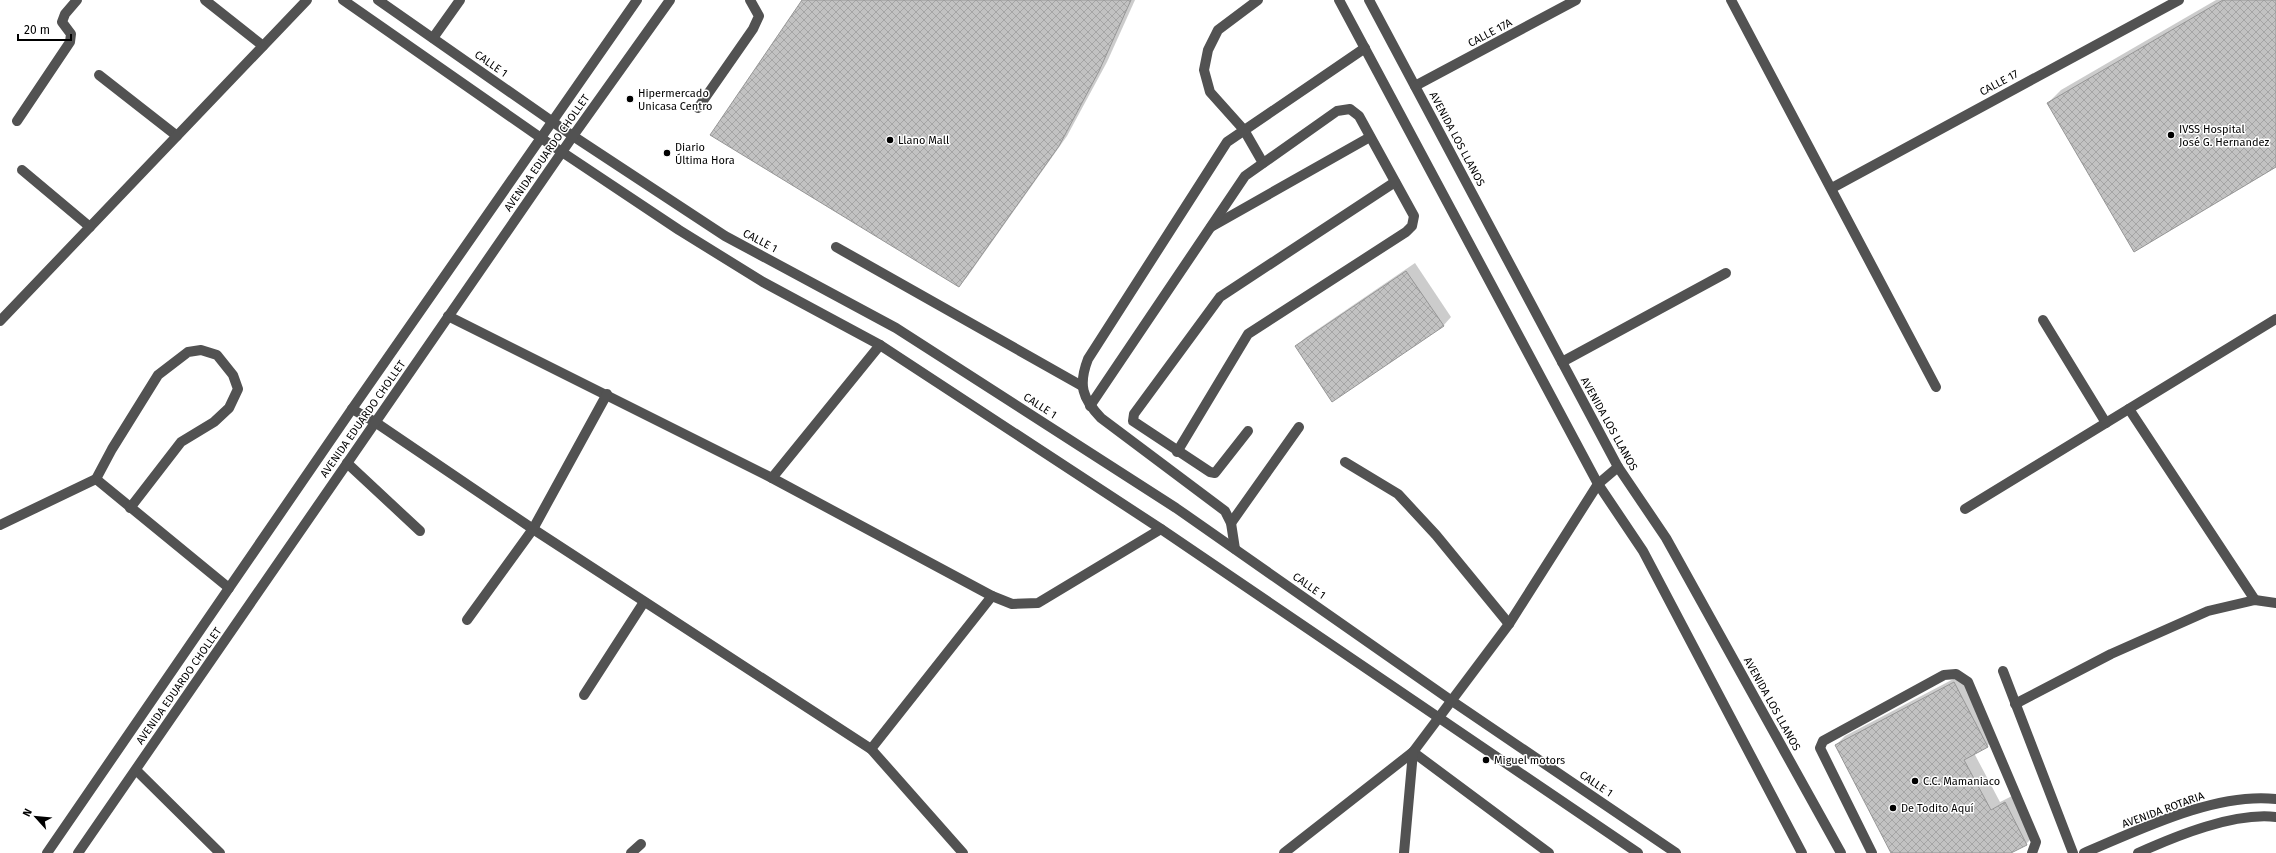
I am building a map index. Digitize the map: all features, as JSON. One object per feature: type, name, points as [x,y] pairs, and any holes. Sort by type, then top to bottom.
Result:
[{"type":"street","points":[[17,121],[70,42],[71,34],[62,22],[65,14],[77,0]]},
{"type":"street","points":[[205,0],[263,46]]},
{"type":"street","points":[[2,317],[307,0]]},
{"type":"street","points":[[343,0],[541,138],[679,230],[763,282],[880,345],[1161,529],[1440,717],[1638,853]]},
{"type":"street","name":"CALLE 1","points":[[378,0],[573,136],[725,236],[896,328],[1176,508],[1452,701],[1676,853]]},
{"type":"street","points":[[433,38],[460,0]]},
{"type":"street","name":"AVENIDA EDUARDO CHOLLET","points":[[47,853],[352,409],[637,0]]},
{"type":"street","name":"AVENIDA EDUARDO CHOLLET","points":[[78,853],[448,316],[670,0]]},
{"type":"street","points":[[698,108],[753,29],[759,16],[750,0]]},
{"type":"street","points":[[1258,0],[1218,30],[1205,60],[1204,70],[1210,92],[1244,130],[1263,163]]},
{"type":"street","points":[[1339,0],[1598,484],[1643,551],[1802,853]]},
{"type":"street","name":"AVENIDA LOS LLANOS","points":[[1369,0],[1618,467],[1666,538],[1841,853]]},
{"type":"street","name":"CALLE 17A","points":[[1415,86],[1576,0]]},
{"type":"street","points":[[1731,0],[1832,188],[1936,387]]},
{"type":"street","name":"CALLE 17","points":[[1832,188],[2178,0]]},
{"type":"street","points":[[1235,549],[1231,523],[1225,511],[1102,418],[1090,406],[1082,386],[1083,373],[1088,359],[1228,142],[1365,48]]},
{"type":"street","points":[[99,75],[177,136]]},
{"type":"street","points":[[1090,406],[1245,176],[1338,111],[1350,109],[1359,116],[1414,216],[1412,226],[1406,232],[1248,334],[1177,452]]},
{"type":"street","points":[[1208,229],[1370,137]]},
{"type":"street","points":[[22,170],[90,227]]},
{"type":"street","points":[[1248,430],[1215,473],[1210,472],[1177,452],[1138,426],[1133,421],[1134,414],[1220,297],[1395,182]]},
{"type":"street","points":[[836,247],[1082,386]]},
{"type":"street","points":[[1562,362],[1726,273]]},
{"type":"street","points":[[448,316],[607,394],[772,478],[992,596],[1012,604],[1038,603],[1161,529]]},
{"type":"street","points":[[1965,510],[2276,319]]},
{"type":"street","points":[[2043,320],[2106,423]]},
{"type":"street","points":[[772,478],[880,345]]},
{"type":"street","points":[[0,525],[96,479],[112,449],[158,375],[188,352],[201,350],[217,355],[233,375],[238,389],[229,408],[214,422],[181,442],[130,508]]},
{"type":"street","points":[[467,620],[533,530],[607,394]]},
{"type":"street","points":[[352,409],[375,422],[533,530],[871,749],[963,853]]},
{"type":"street","points":[[2129,409],[2255,600]]},
{"type":"street","points":[[1231,523],[1299,427]]},
{"type":"street","points":[[1345,462],[1398,494],[1436,535],[1510,624]]},
{"type":"street","points":[[347,463],[420,531]]},
{"type":"street","points":[[1284,853],[1413,752],[1510,624],[1598,484],[1618,467]]},
{"type":"street","points":[[96,479],[229,588]]},
{"type":"street","points":[[871,749],[992,596]]},
{"type":"street","points":[[2015,704],[2111,654],[2208,611],[2255,600],[2276,603]]},
{"type":"street","points":[[584,696],[644,602]]},
{"type":"street","points":[[2003,671],[2073,853]]},
{"type":"street","points":[[1872,853],[1820,748],[1823,741],[1944,675],[1956,674],[1968,682],[2036,842],[2032,853]]},
{"type":"street","points":[[1404,853],[1413,752]]},
{"type":"street","points":[[1413,752],[1549,853]]},
{"type":"street","points":[[136,770],[220,853]]},
{"type":"street","name":"AVENIDA ROTARIA","points":[[2084,853],[2205,806],[2263,798],[2276,799]]},
{"type":"street","points":[[2138,853],[2210,825],[2264,816],[2276,818]]},
{"type":"street","points":[[631,853],[641,844]]},
{"type":"building","name":"Llano Mall","points":[[802,0],[1131,0],[1099,71],[1059,146],[959,287],[710,135]]},
{"type":"building","name":"IVSS Hospital José G. Hernandez","points":[[2223,0],[2276,0],[2276,167],[2134,252],[2047,103]]},
{"type":"building","points":[[1406,271],[1444,326],[1332,402],[1295,346]]},
{"type":"building","name":"C.C. Mamaniaco","points":[[1954,682],[1988,747],[1964,760],[1991,810],[2005,802],[2027,845],[2011,853],[1891,853],[1835,745]]},
{"type":"place","name":"Hipermercado Unicasa Centro","points":[[630,99]]},
{"type":"place","name":"IVSS Hospital José G. Hernandez","points":[[2171,135]]},
{"type":"place","name":"Llano Mall","points":[[890,140]]},
{"type":"place","name":"Diario Última Hora","points":[[667,153]]},
{"type":"place","name":"Miguel motors","points":[[1486,760]]},
{"type":"place","name":"C.C. Mamaniaco","points":[[1915,781]]},
{"type":"place","name":"De Todito Aquí","points":[[1893,808]]}]
